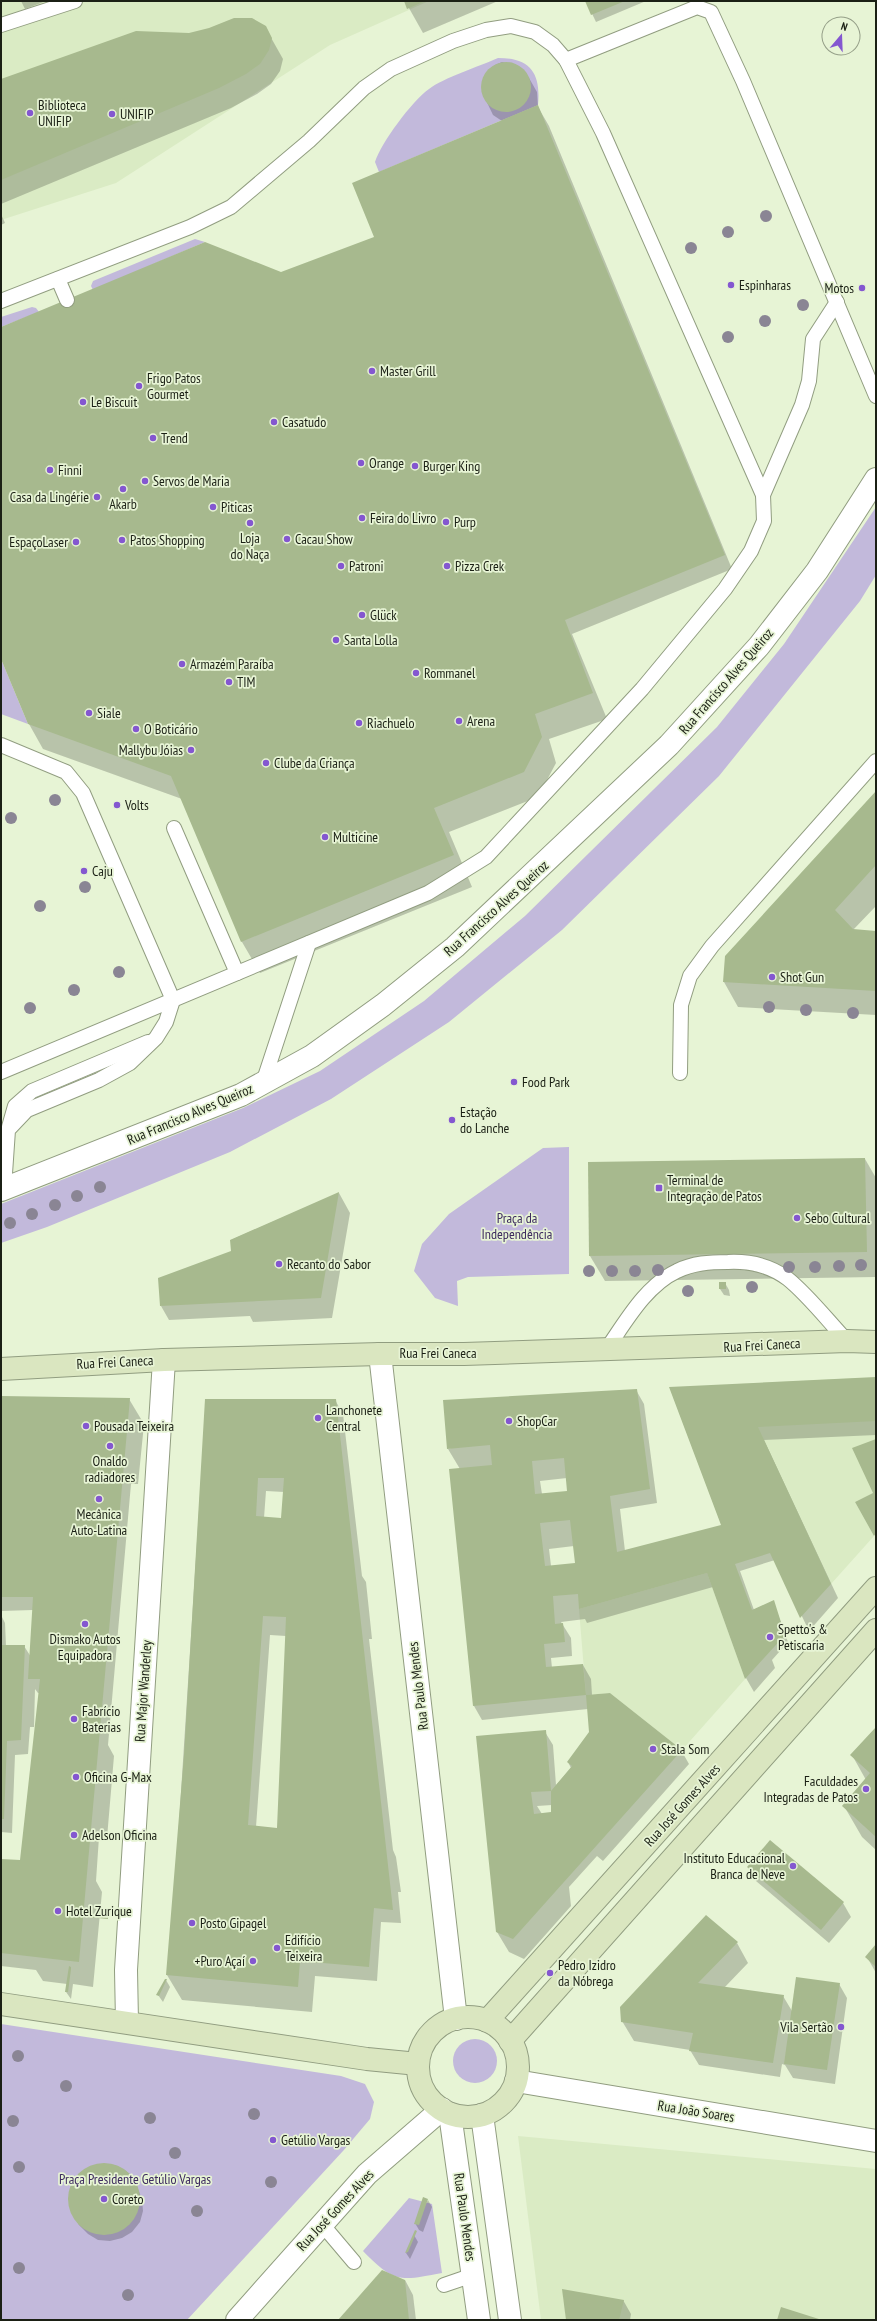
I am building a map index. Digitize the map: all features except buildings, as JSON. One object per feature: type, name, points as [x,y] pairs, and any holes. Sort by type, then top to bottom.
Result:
[{"type":"main road","name":"Rua Frei Caneca","points":[[1,1369],[164,1360],[606,1350],[847,1341],[876,1342]]},
{"type":"main road","name":"Rua José Gomes Alves","points":[[488,2021],[876,1588]]},
{"type":"main road","name":"Rua José Gomes Alves","points":[[510,2041],[876,1630]]},
{"type":"main road","points":[[1,2004],[367,2059],[418,2064]]},
{"type":"main road","points":[[472,2017],[488,2021],[500,2029],[510,2041],[516,2053],[518,2067],[516,2081],[505,2100],[497,2108],[482,2115],[466,2117],[446,2112],[423,2090],[419,2077],[418,2064],[420,2052],[434,2030],[456,2019],[472,2017]]},
{"type":"street","name":"Rua Francisco Alves Queiroz","points":[[3,1189],[241,1095],[312,1056],[383,1005],[455,947],[670,745],[759,646],[818,571],[876,479]]},
{"type":"street","name":"Rua Paulo Mendes","points":[[380,1354],[456,2019]]},
{"type":"street","name":"Rua Major Wanderley","points":[[126,2022],[126,1970],[164,1360]]},
{"type":"street","name":"Rua João Soares","points":[[516,2081],[876,2141]]},
{"type":"street","name":"Rua Paulo Mendes","points":[[446,2112],[479,2320]]},
{"type":"street","name":"Rua José Gomes Alves","points":[[237,2320],[321,2223],[366,2174],[446,2112]]},
{"type":"street","points":[[482,2115],[510,2320]]},
{"type":"lane","points":[[1,25],[75,1]]},
{"type":"lane","points":[[566,60],[697,7],[710,12],[743,81],[876,396]]},
{"type":"lane","points":[[1,301],[190,227],[231,207],[309,141],[364,88],[391,69],[453,41],[486,30],[511,26],[535,32],[553,45],[566,60],[603,133],[763,495],[764,521],[751,551],[725,589],[642,689],[486,857],[428,893],[1,1072]]},
{"type":"lane","points":[[58,279],[67,300]]},
{"type":"lane","points":[[763,495],[802,405],[809,381],[812,339],[836,302]]},
{"type":"lane","points":[[1,744],[66,772],[83,793],[173,1000],[166,1022],[156,1038],[32,1090],[15,1106],[8,1130],[3,1189]]},
{"type":"lane","points":[[680,1073],[681,1005],[690,976],[712,946],[876,762]]},
{"type":"lane","points":[[174,828],[237,973]]},
{"type":"lane","points":[[263,1083],[309,943]]},
{"type":"lane","points":[[606,1350],[639,1303],[676,1271],[702,1263],[723,1262],[736,1262],[763,1266],[788,1279],[847,1341]]},
{"type":"lane","points":[[321,2223],[354,2262]]},
{"type":"lane","points":[[444,2285],[473,2275]]},
{"type":"shaded area","name":"UNIFIP","points":[[1,1],[429,1],[330,45],[116,183],[1,220]]},
{"type":"shaded area","points":[[860,1378],[876,1418],[876,1492],[855,1502],[874,1536],[831,1584],[737,1384]]},
{"type":"shaded area","points":[[707,1573],[745,1679],[682,1750],[610,1693],[586,1695],[579,1609]]},
{"type":"shaded area","points":[[518,2136],[876,2169],[876,2320],[541,2320]]},
{"type":"green space","points":[[498,58],[519,61],[532,70],[538,85],[538,105],[379,172],[375,162],[378,154],[406,112],[422,95],[443,81]]},
{"type":"green space","points":[[195,239],[205,242],[93,290],[91,286],[93,281]]},
{"type":"green space","points":[[32,307],[36,308],[39,312],[1,327],[1,317]]},
{"type":"green space","points":[[876,507],[876,575],[860,601],[719,776],[562,930],[449,1022],[331,1099],[230,1152],[47,1227],[1,1243],[1,1204],[243,1108],[320,1071],[424,1001],[525,916],[717,727],[784,644]]},
{"type":"green space","points":[[1,659],[28,724],[1,714]]},
{"type":"green space","name":"Praça da Independência","points":[[569,1147],[569,1274],[468,1277],[457,1281],[458,1306],[435,1298],[414,1271],[422,1244],[449,1214],[543,1148]]},
{"type":"green space","name":"Praça Presidente Getúlio Vargas","points":[[1,2024],[341,2076],[365,2084],[374,2102],[370,2119],[343,2151],[187,2320],[1,2320]]},
{"type":"green space","points":[[475,2039],[487,2043],[493,2049],[497,2061],[493,2073],[487,2079],[475,2083],[463,2079],[457,2073],[453,2061],[457,2049],[463,2043]]},
{"type":"green space","points":[[409,2198],[432,2204],[442,2273],[407,2278],[398,2277],[383,2269],[363,2251]]},
{"type":"place","name":"Biblioteca UNIFIP","points":[[30,113]]},
{"type":"place","name":"UNIFIP","points":[[112,114]]},
{"type":"place","name":"Espinharas","points":[[731,285]]},
{"type":"place","name":"Motos","points":[[862,288]]},
{"type":"place","name":"Master Grill","points":[[372,371]]},
{"type":"place","name":"Frigo Patos Gourmet","points":[[139,386]]},
{"type":"place","name":"Le Biscuit","points":[[83,402]]},
{"type":"place","name":"Casatudo","points":[[274,422]]},
{"type":"place","name":"Trend","points":[[153,438]]},
{"type":"place","name":"Orange","points":[[361,463]]},
{"type":"place","name":"Burger King","points":[[415,466]]},
{"type":"place","name":"Finni","points":[[50,470]]},
{"type":"place","name":"Servos de Maria","points":[[145,481]]},
{"type":"place","name":"Akarb","points":[[123,489]]},
{"type":"place","name":"Casa da Lingérie","points":[[97,497]]},
{"type":"place","name":"Piticas","points":[[213,507]]},
{"type":"place","name":"Feira do Livro","points":[[362,518]]},
{"type":"place","name":"Purp","points":[[446,522]]},
{"type":"place","name":"Loja do Naça","points":[[250,523]]},
{"type":"place","name":"Cacau Show","points":[[287,539]]},
{"type":"place","name":"Patos Shopping","points":[[122,540]]},
{"type":"place","name":"EspaçoLaser","points":[[76,542]]},
{"type":"place","name":"Patroni","points":[[341,566]]},
{"type":"place","name":"Pizza Crek","points":[[447,566]]},
{"type":"place","name":"Glück","points":[[362,615]]},
{"type":"place","name":"Santa Lolla","points":[[336,640]]},
{"type":"place","name":"Armazém Paraíba","points":[[182,664]]},
{"type":"place","name":"Rommanel","points":[[416,673]]},
{"type":"place","name":"TIM","points":[[229,682]]},
{"type":"place","name":"Siale","points":[[89,713]]},
{"type":"place","name":"Arena","points":[[459,721]]},
{"type":"place","name":"Riachuelo","points":[[359,723]]},
{"type":"place","name":"O Boticário","points":[[136,729]]},
{"type":"place","name":"Mallybu Jóias","points":[[191,750]]},
{"type":"place","name":"Clube da Criança","points":[[266,763]]},
{"type":"place","name":"Volts","points":[[117,805]]},
{"type":"place","name":"Multicine","points":[[325,837]]},
{"type":"place","name":"Caju","points":[[84,871]]},
{"type":"place","name":"Shot Gun","points":[[772,977]]},
{"type":"place","name":"Food Park","points":[[514,1082]]},
{"type":"place","name":"Estação do Lanche","points":[[452,1120]]},
{"type":"place","name":"Terminal de Integração de Patos","points":[[659,1188]]},
{"type":"place","name":"Sebo Cultural","points":[[797,1218]]},
{"type":"place","name":"Recanto do Sabor","points":[[279,1264]]},
{"type":"place","name":"Lanchonete Central","points":[[318,1418]]},
{"type":"place","name":"ShopCar","points":[[509,1421]]},
{"type":"place","name":"Pousada Teixeira","points":[[86,1426]]},
{"type":"place","name":"Onaldo radiadores","points":[[110,1446]]},
{"type":"place","name":"Mecânica Auto-Latina","points":[[99,1499]]},
{"type":"place","name":"Dismako Autos Equipadora","points":[[85,1624]]},
{"type":"place","name":"Spetto's & Petiscaria","points":[[770,1637]]},
{"type":"place","name":"Fabrício Baterias","points":[[74,1719]]},
{"type":"place","name":"Stala Som","points":[[653,1749]]},
{"type":"place","name":"Oficina G-Max","points":[[76,1777]]},
{"type":"place","name":"Faculdades Integradas de Patos","points":[[866,1789]]},
{"type":"place","name":"Adelson Oficina","points":[[74,1835]]},
{"type":"place","name":"Instituto Educacional Branca de Neve","points":[[793,1866]]},
{"type":"place","name":"Hotel Zurique","points":[[58,1911]]},
{"type":"place","name":"Posto Gipagel","points":[[192,1923]]},
{"type":"place","name":"Edifício Teixeira","points":[[277,1948]]},
{"type":"place","name":"+Puro Açaí","points":[[253,1961]]},
{"type":"place","name":"Pedro Izidro da Nóbrega","points":[[550,1973]]},
{"type":"place","name":"Vila Sertão","points":[[841,2027]]},
{"type":"place","name":"Getúlio Vargas","points":[[273,2140]]},
{"type":"place","name":"Coreto","points":[[104,2199]]}]
